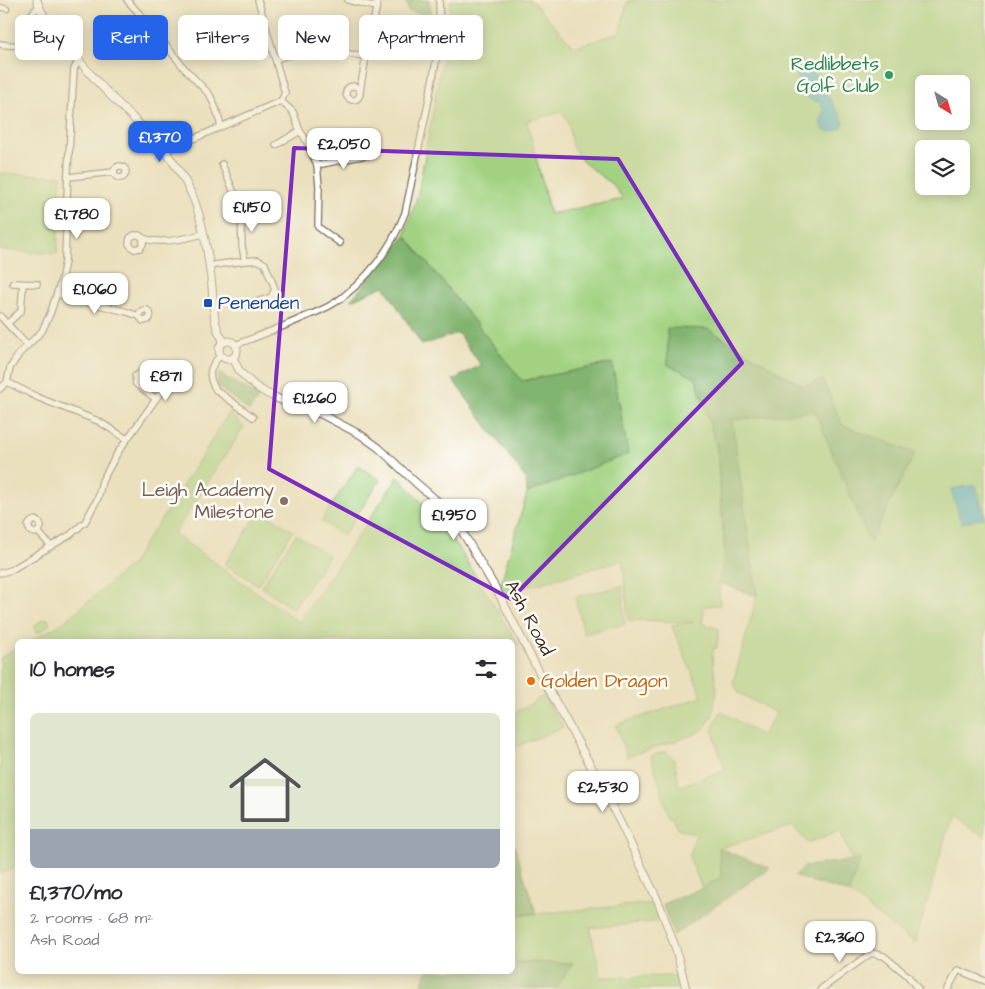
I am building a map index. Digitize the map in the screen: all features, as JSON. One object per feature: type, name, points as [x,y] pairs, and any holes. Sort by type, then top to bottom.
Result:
[{"type":"street","points":[[127,0],[158,34],[184,68],[210,95],[221,126]]},
{"type":"street","points":[[165,150],[281,101],[285,93],[258,0]]},
{"type":"street","points":[[348,0],[377,3]]},
{"type":"street","points":[[235,345],[295,322],[322,310],[343,297],[378,263],[389,247],[404,213],[427,109],[440,34],[438,0]]},
{"type":"street","points":[[0,44],[21,45],[28,40],[30,35],[28,21],[38,3]]},
{"type":"street","points":[[38,3],[45,15]]},
{"type":"street","points":[[0,7],[7,9]]},
{"type":"street","points":[[276,59],[295,53],[324,51],[359,55]]},
{"type":"street","points":[[0,389],[8,382],[10,368],[19,354],[42,330],[62,281],[65,261],[74,69],[79,60],[106,91],[165,150],[192,195],[199,214],[209,266],[216,324],[224,342]]},
{"type":"street","points":[[360,91],[365,60]]},
{"type":"street","points":[[281,101],[293,112],[317,165],[319,186],[318,227],[340,243]]},
{"type":"street","points":[[276,145],[300,131]]},
{"type":"street","points":[[317,165],[366,154]]},
{"type":"street","points":[[222,164],[241,210],[242,246],[245,261]]},
{"type":"street","points":[[68,177],[114,172]]},
{"type":"street","points":[[142,239],[155,241],[176,240],[203,234]]},
{"type":"street","points":[[209,266],[258,260],[265,264],[275,289],[270,297],[246,306]]},
{"type":"street","points":[[13,283],[37,284]]},
{"type":"street","points":[[8,323],[21,311],[24,284]]},
{"type":"street","points":[[57,294],[139,316]]},
{"type":"street","points":[[0,316],[27,345]]},
{"type":"street","points":[[224,342],[230,342],[235,345],[237,352],[233,358],[226,360],[220,356],[218,350],[224,342]]},
{"type":"street","points":[[220,356],[211,367],[210,376],[212,384],[216,390],[253,417]]},
{"type":"street","name":"Ash Road","points":[[233,358],[240,372],[266,393],[321,414],[361,435],[379,448],[456,520],[500,596],[521,639],[622,826],[658,901],[676,949],[686,989]]},
{"type":"street","points":[[0,573],[11,570],[70,536],[85,522],[98,498],[102,481],[118,452],[127,439],[156,399],[161,392],[162,386],[144,372],[135,376],[136,384],[156,399]]},
{"type":"street","points":[[8,382],[40,398],[98,421],[127,439]]},
{"type":"street","points":[[38,532],[52,546]]},
{"type":"street","points":[[845,927],[866,942],[871,953]]},
{"type":"street","points":[[821,989],[871,953],[884,956],[908,976],[918,989]]},
{"type":"street","points":[[948,989],[958,970],[985,982]]},
{"type":"highlighted area","points":[[294,148],[618,159],[742,363],[511,599],[269,469]]},
{"type":"green space","points":[[406,0],[429,0],[432,15],[424,15],[408,11]]},
{"type":"green space","name":"Redlibbets Golf Club","points":[[451,0],[531,0],[574,47],[619,33],[628,0],[985,0],[985,837],[951,817],[915,944],[849,893],[860,859],[851,858],[840,830],[808,843],[793,826],[719,848],[722,877],[702,888],[689,857],[696,834],[677,829],[673,817],[669,817],[651,756],[666,751],[674,759],[679,786],[725,771],[712,729],[721,711],[762,736],[776,713],[739,693],[733,683],[757,596],[725,377],[671,366],[696,378],[717,448],[725,554],[719,583],[720,605],[705,606],[702,623],[719,629],[717,648],[714,648],[712,655],[717,691],[712,716],[704,729],[696,734],[627,757],[616,725],[702,697],[672,626],[693,622],[628,620],[623,563],[620,561],[502,594],[499,590],[527,493],[628,454],[612,363],[522,381],[405,235],[418,194],[442,60],[483,60],[483,15],[449,15]],"holes":[[[562,112],[568,121],[572,146],[583,162],[614,186],[623,199],[550,214],[527,121]]]},
{"type":"green space","points":[[0,173],[61,176],[57,254],[0,250]]},
{"type":"green space","points":[[405,235],[522,381],[612,363],[628,454],[527,493],[526,479],[453,380],[481,365],[458,333],[422,345],[384,286],[351,300]]},
{"type":"green space","points":[[667,328],[708,329],[803,386],[823,380],[842,425],[915,453],[870,543],[815,411],[732,420],[757,596],[719,583],[725,554],[717,448],[696,378],[668,365]]},
{"type":"green space","points":[[219,373],[259,397],[249,411],[217,386]]},
{"type":"green space","points":[[229,413],[244,427],[174,534],[299,622],[398,477],[441,523],[515,639],[34,639],[64,622],[133,563],[146,540],[159,523]]},
{"type":"green space","points":[[358,466],[380,480],[343,536],[321,521]]},
{"type":"green space","points":[[260,510],[293,531],[258,585],[225,564]]},
{"type":"green space","points":[[296,534],[329,556],[293,609],[261,587]]},
{"type":"green space","points":[[622,586],[625,624],[584,634],[575,597]]},
{"type":"green space","points":[[48,619],[50,624],[37,633],[34,626],[42,620]]},
{"type":"green space","points":[[15,649],[15,868],[0,874],[0,658]]},
{"type":"green space","points":[[544,696],[563,727],[515,747],[515,713]]},
{"type":"green space","points":[[515,848],[536,913],[515,916]]},
{"type":"green space","points":[[719,848],[770,868],[674,935],[662,904],[702,888],[721,877]]},
{"type":"green space","points":[[860,859],[849,893],[794,876],[806,866]]},
{"type":"green space","points":[[654,903],[662,921],[590,928],[601,977],[675,976],[677,989],[556,989],[572,963],[515,962],[515,916]]},
{"type":"green space","points":[[515,962],[573,963],[556,989],[421,989],[426,974],[515,974]]},
{"type":"water","points":[[802,61],[812,70],[821,90],[842,117],[844,122],[841,128],[831,132],[824,130],[820,124],[823,108],[818,101],[813,102],[808,98],[798,84],[795,69],[796,65]]},
{"type":"water","points":[[976,485],[985,518],[961,523],[951,489]]},
{"type":"place","name":"Redlibbets Golf Club","points":[[889,75]]},
{"type":"place","name":"Penenden","points":[[208,303]]},
{"type":"place","name":"Leigh Academy Milestone","points":[[284,501]]},
{"type":"place","name":"Golden Dragon","points":[[531,681]]}]
